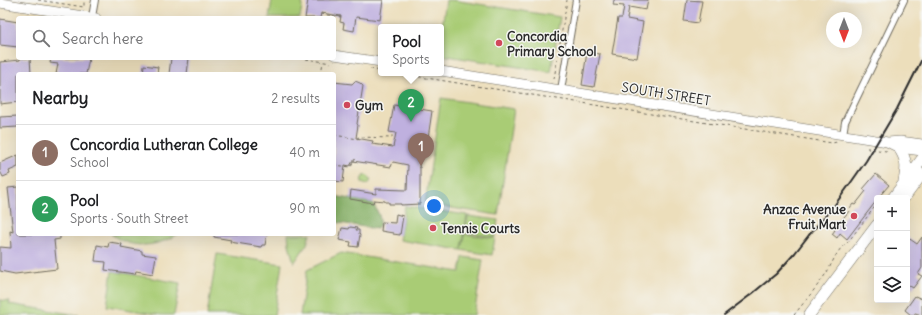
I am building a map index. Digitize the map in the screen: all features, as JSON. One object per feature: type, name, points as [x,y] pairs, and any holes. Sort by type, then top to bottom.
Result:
[{"type":"highway","points":[[892,147],[906,162],[904,184]]},
{"type":"highway","points":[[890,195],[904,184],[922,159]]},
{"type":"highway","points":[[906,195],[922,174]]},
{"type":"highway","points":[[809,315],[874,229]]},
{"type":"street","points":[[94,0],[94,16]]},
{"type":"street","points":[[562,90],[576,0]]},
{"type":"street","points":[[840,138],[845,122],[904,0]]},
{"type":"street","points":[[0,3],[81,16]]},
{"type":"street","points":[[336,55],[378,62]]},
{"type":"street","name":"SOUTH STREET","points":[[444,71],[922,151]]},
{"type":"street","name":"SOUTH STREET","points":[[892,147],[900,141],[922,144]]},
{"type":"path","points":[[38,0],[84,7],[84,0]]},
{"type":"path","points":[[554,79],[567,0]]},
{"type":"path","points":[[321,14],[341,17]]},
{"type":"path","points":[[312,60],[323,62],[321,72]]},
{"type":"path","points":[[414,76],[824,142],[832,143],[840,138]]},
{"type":"path","points":[[336,135],[358,139],[358,137],[392,138],[392,133]]},
{"type":"path","points":[[865,147],[868,146],[868,149],[884,151],[892,147]]},
{"type":"path","points":[[336,165],[351,168],[355,159],[356,160]]},
{"type":"path","points":[[794,315],[826,272],[843,245],[848,242],[874,208]]},
{"type":"green space","points":[[272,0],[303,0],[300,16],[269,16]]},
{"type":"green space","name":"Concordia Primary School","points":[[446,0],[560,17],[551,72],[444,55],[444,24],[442,24]]},
{"type":"green space","points":[[441,98],[514,109],[498,215],[425,204]]},
{"type":"green space","points":[[366,175],[371,180],[366,185],[361,180]]},
{"type":"green space","points":[[336,196],[373,203],[380,219],[377,229],[336,222]]},
{"type":"green space","name":"Tennis Courts","points":[[405,206],[467,215],[462,249],[465,234],[495,238],[492,255],[399,240]]},
{"type":"green space","points":[[468,216],[498,220],[495,237],[465,232]]},
{"type":"green space","points":[[114,236],[174,236],[162,242],[144,245],[127,243]]},
{"type":"green space","points":[[288,236],[309,236],[307,244],[294,263]]},
{"type":"green space","points":[[341,253],[460,272],[463,257],[483,260],[474,315],[300,315],[307,270]]},
{"type":"green space","points":[[217,254],[282,264],[274,315],[207,315]]},
{"type":"green space","points":[[112,271],[180,283],[174,315],[161,315],[107,306]]},
{"type":"green space","points":[[0,300],[10,301],[9,304],[79,315],[0,315]]},
{"type":"building","points":[[308,0],[383,0],[380,20],[356,17],[354,31],[343,29],[344,23],[340,22],[341,16],[321,13],[320,16],[305,16]]},
{"type":"building","points":[[614,0],[648,0],[646,10],[629,7],[627,19],[643,22],[637,58],[612,54],[618,18],[622,18],[624,6],[613,5]]},
{"type":"building","points":[[687,0],[702,1],[698,23],[684,21]]},
{"type":"building","points":[[0,19],[16,22],[16,47],[0,45]]},
{"type":"building","points":[[587,52],[600,54],[594,87],[582,85]]},
{"type":"building","points":[[30,60],[31,72],[16,72],[16,102],[0,104],[0,62]]},
{"type":"building","points":[[51,60],[89,60],[86,72],[56,72],[58,64],[50,63]]},
{"type":"building","points":[[171,60],[189,60],[187,72],[169,72]]},
{"type":"building","points":[[144,65],[158,67],[157,72],[143,72]]},
{"type":"building","points":[[355,81],[363,86],[356,138],[373,141],[372,144],[393,147],[396,133],[389,132],[394,105],[432,111],[428,138],[422,137],[420,151],[420,204],[389,204],[389,202],[374,200],[373,203],[350,199],[351,190],[376,194],[376,189],[407,190],[408,165],[393,162],[391,167],[353,161],[350,166],[345,165],[343,182],[336,181],[336,82],[352,84]]},
{"type":"building","points":[[16,116],[16,127],[0,128],[0,117]]},
{"type":"building","points":[[16,156],[16,168],[9,171],[10,174],[3,177],[0,171],[0,163]]},
{"type":"building","name":"Anzac Avenue Fruit Mart","points":[[876,174],[889,185],[881,195],[874,195],[874,204],[847,239],[840,233],[837,238],[832,234],[835,230],[834,229],[850,210],[849,209],[853,204],[855,205],[866,191],[863,189]]},
{"type":"building","points":[[16,187],[16,236],[60,236],[60,239],[54,240],[57,269],[15,274],[0,271],[0,247],[11,248],[10,231],[13,232],[8,188]]},
{"type":"building","points":[[396,214],[403,216],[400,235],[381,231],[382,222],[395,223]]},
{"type":"building","points":[[350,227],[357,228],[356,230],[359,230],[360,235],[358,247],[350,246],[351,242],[339,240],[342,228],[349,229]]},
{"type":"building","points":[[267,236],[265,245],[262,245],[261,247],[230,242],[231,240],[214,237]]},
{"type":"building","points":[[922,237],[922,268],[918,274],[922,276],[913,288],[910,286],[910,239],[917,244]]},
{"type":"building","points":[[109,242],[122,244],[121,247],[142,251],[142,254],[156,256],[153,274],[136,271],[135,274],[105,270],[106,262],[95,261],[97,245],[108,247]]},
{"type":"building","points":[[915,296],[922,299],[922,315],[915,313],[914,315],[911,315],[905,310]]},
{"type":"railway","points":[[724,315],[776,274],[834,206],[866,161],[897,109],[922,59]]},
{"type":"place","name":"Concordia Primary School","points":[[499,43]]},
{"type":"place","name":"Gym","points":[[347,105]]},
{"type":"place","name":"Pool","points":[[411,122]]},
{"type":"place","name":"Concordia Lutheran College","points":[[421,166]]},
{"type":"place","name":"Anzac Avenue Fruit Mart","points":[[854,216]]},
{"type":"place","name":"Tennis Courts","points":[[433,228]]}]
